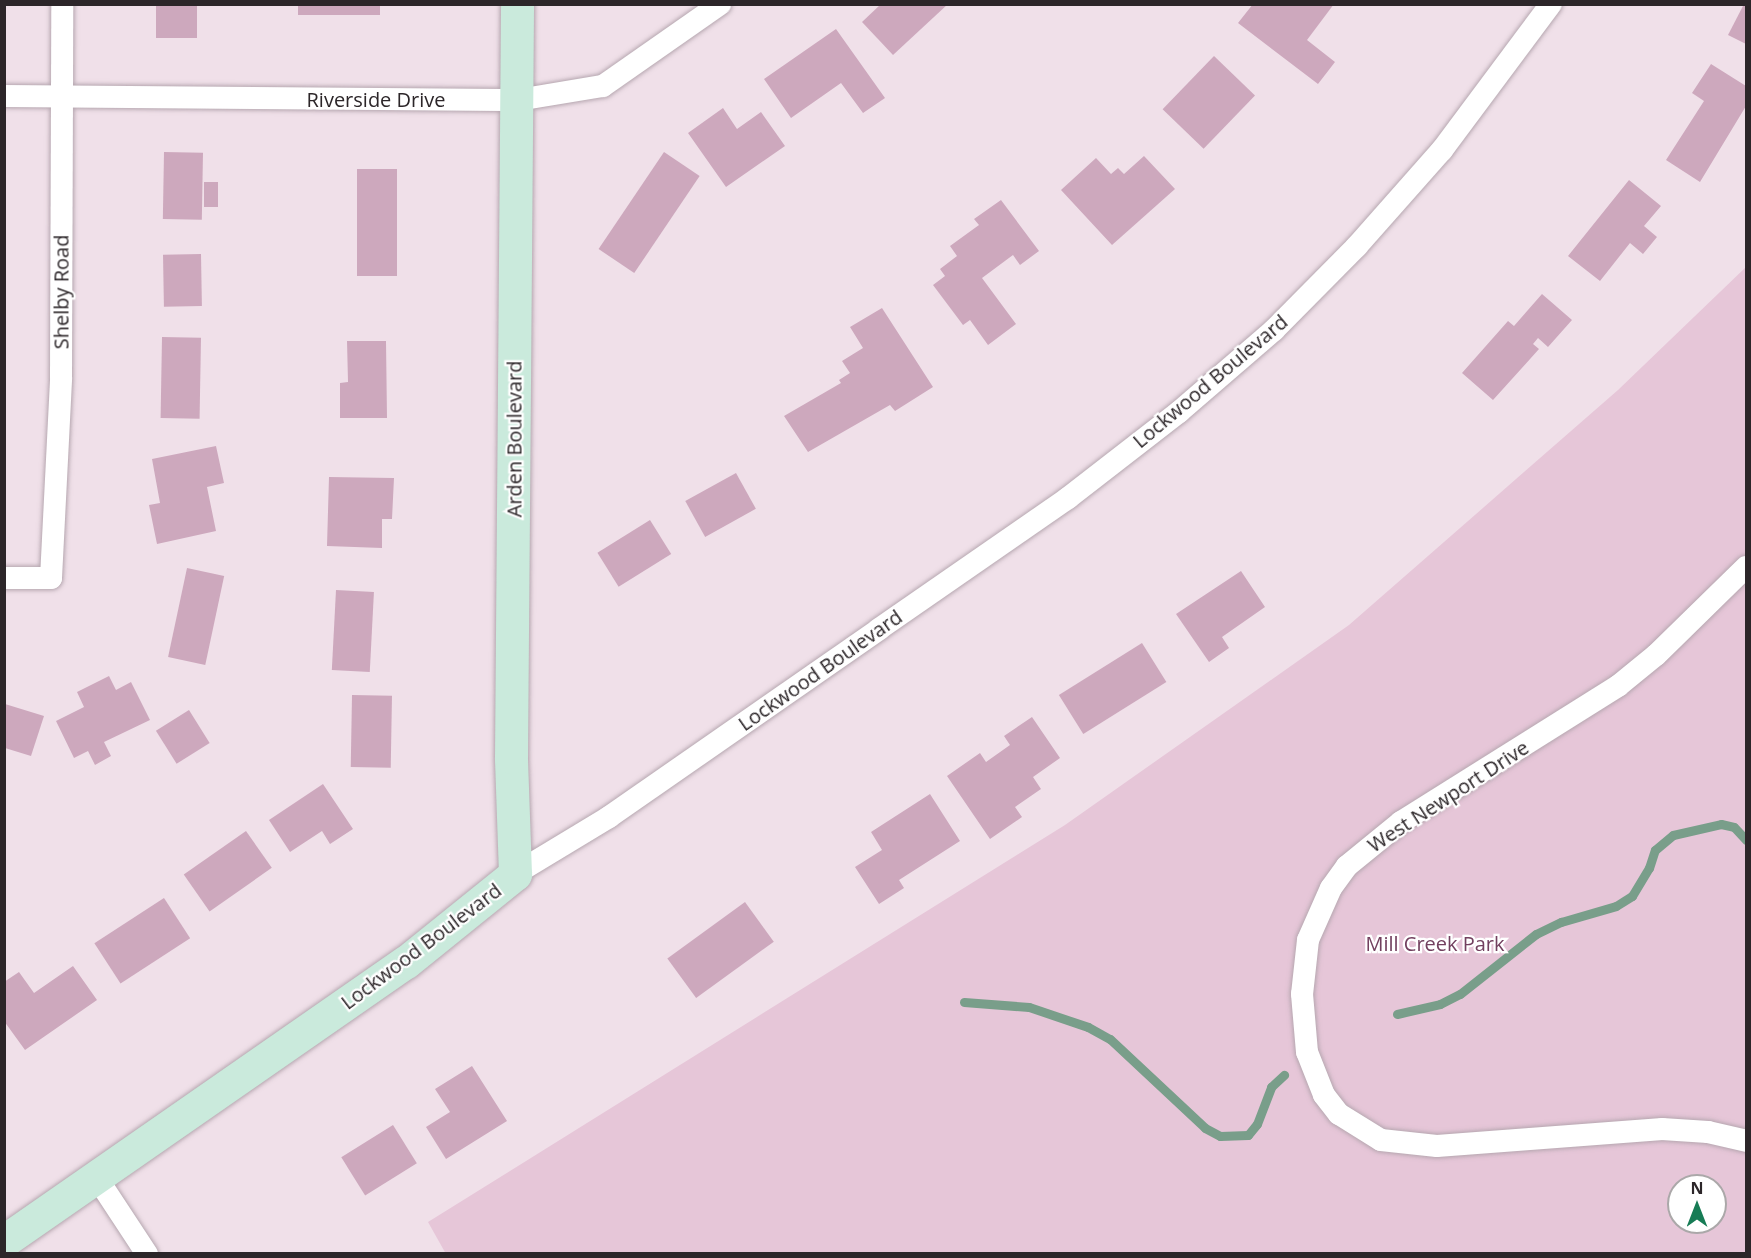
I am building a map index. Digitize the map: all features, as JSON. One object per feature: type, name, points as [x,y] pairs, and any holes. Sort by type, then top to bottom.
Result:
[{"type":"main road","name":"Arden Boulevard","points":[[515,874],[511,757],[517,4]]},
{"type":"main road","name":"Lockwood Boulevard","points":[[4,1241],[406,962],[515,874]]},
{"type":"street","name":"Shelby Road","points":[[4,578],[51,578],[61,378],[62,4]]},
{"type":"street","name":"Riverside Drive","points":[[4,96],[518,100],[603,86],[720,4]]},
{"type":"street","name":"Lockwood Boulevard","points":[[515,874],[609,817],[1068,498],[1179,412],[1274,330],[1357,246],[1442,150],[1551,4]]},
{"type":"street","name":"West Newport Drive","points":[[1746,567],[1656,655],[1618,686],[1401,822],[1347,866],[1331,888],[1308,940],[1302,994],[1307,1052],[1324,1095],[1339,1114],[1381,1140],[1437,1146],[1662,1129],[1708,1132],[1746,1141]]},
{"type":"street","points":[[97,1178],[147,1254]]},
{"type":"green space","name":"Mill Creek Park","points":[[1746,267],[1746,1253],[446,1254],[428,1222],[1065,825],[1349,625],[1618,390]]},
{"type":"building","points":[[156,4],[197,4],[197,38],[156,38]]},
{"type":"building","points":[[298,4],[380,4],[380,15],[298,15]]},
{"type":"building","points":[[881,4],[948,4],[893,55],[862,22]]},
{"type":"building","points":[[1253,4],[1334,4],[1307,40],[1335,62],[1318,84],[1238,23]]},
{"type":"building","points":[[1746,4],[1746,44],[1728,35]]},
{"type":"building","points":[[836,29],[885,98],[863,113],[841,83],[791,118],[764,79]]},
{"type":"building","points":[[1214,56],[1255,96],[1204,149],[1163,109]]},
{"type":"building","points":[[1711,64],[1746,86],[1746,106],[1700,182],[1666,160],[1704,101],[1692,93]]},
{"type":"building","points":[[723,108],[737,129],[761,112],[785,146],[726,187],[688,133]]},
{"type":"building","points":[[164,152],[203,153],[202,220],[163,219]]},
{"type":"building","points":[[664,152],[700,176],[634,273],[599,249]]},
{"type":"building","points":[[1144,156],[1175,189],[1112,245],[1061,190],[1096,158],[1111,174],[1118,168],[1124,174]]},
{"type":"building","points":[[357,169],[397,169],[397,276],[357,276]]},
{"type":"building","points":[[1629,180],[1661,206],[1644,226],[1657,237],[1643,254],[1630,243],[1600,281],[1568,256]]},
{"type":"building","points":[[204,182],[218,182],[218,207],[204,207]]},
{"type":"building","points":[[1001,200],[1039,251],[1020,265],[1013,255],[982,278],[1016,324],[988,345],[970,320],[963,325],[933,285],[945,276],[940,269],[957,256],[950,246],[979,225],[974,219]]},
{"type":"building","points":[[201,254],[202,306],[164,307],[163,255]]},
{"type":"building","points":[[1542,294],[1572,320],[1548,347],[1538,338],[1533,344],[1539,349],[1493,400],[1462,373],[1508,321],[1514,326]]},
{"type":"building","points":[[882,308],[933,387],[895,411],[890,405],[808,452],[784,416],[841,383],[839,380],[850,373],[842,361],[863,348],[850,327]]},
{"type":"building","points":[[162,337],[201,338],[200,419],[161,418]]},
{"type":"building","points":[[347,341],[386,341],[387,418],[340,418],[340,383],[348,382]]},
{"type":"building","points":[[216,446],[224,483],[207,487],[216,531],[157,544],[149,505],[160,503],[152,459]]},
{"type":"building","points":[[736,473],[756,509],[705,537],[685,501]]},
{"type":"building","points":[[329,477],[394,478],[392,519],[382,519],[382,548],[327,546]]},
{"type":"building","points":[[650,520],[671,554],[619,587],[597,553]]},
{"type":"building","points":[[187,568],[224,576],[205,665],[168,657]]},
{"type":"building","points":[[1241,571],[1265,607],[1222,637],[1229,648],[1209,662],[1176,614]]},
{"type":"building","points":[[336,590],[374,592],[370,672],[332,670]]},
{"type":"building","points":[[1142,643],[1166,682],[1083,734],[1059,695]]},
{"type":"building","points":[[109,676],[116,690],[131,682],[150,720],[104,742],[111,756],[95,765],[88,751],[74,758],[56,721],[84,707],[77,692]]},
{"type":"building","points":[[352,695],[392,696],[391,768],[351,767]]},
{"type":"building","points":[[5,704],[44,716],[31,756],[5,748]]},
{"type":"building","points":[[189,710],[210,743],[177,764],[156,731]]},
{"type":"building","points":[[1032,717],[1060,758],[1033,777],[1041,789],[1015,807],[1022,817],[990,839],[947,776],[980,753],[986,762],[1010,745],[1004,736]]},
{"type":"building","points":[[323,784],[353,829],[330,844],[322,831],[290,852],[269,820]]},
{"type":"building","points":[[930,794],[960,841],[899,880],[904,888],[879,904],[855,867],[882,850],[871,832]]},
{"type":"building","points":[[246,831],[272,868],[210,911],[184,875]]},
{"type":"building","points":[[164,898],[190,938],[121,983],[94,943]]},
{"type":"building","points":[[745,902],[774,942],[696,998],[667,958]]},
{"type":"building","points":[[73,966],[97,1000],[25,1050],[4,1021],[4,982],[19,972],[34,993]]},
{"type":"building","points":[[472,1066],[507,1121],[446,1159],[426,1127],[450,1112],[435,1089]]},
{"type":"building","points":[[393,1125],[417,1163],[365,1195],[341,1157]]},
{"type":"waterway","points":[[1397,1014],[1440,1004],[1460,994],[1536,934],[1561,922],[1616,906],[1632,896],[1649,868],[1655,850],[1673,835],[1721,824],[1734,827],[1746,840]]},
{"type":"waterway","points":[[964,1002],[1029,1007],[1088,1027],[1110,1039],[1205,1128],[1220,1136],[1248,1135],[1257,1124],[1271,1087],[1284,1075]]}]
